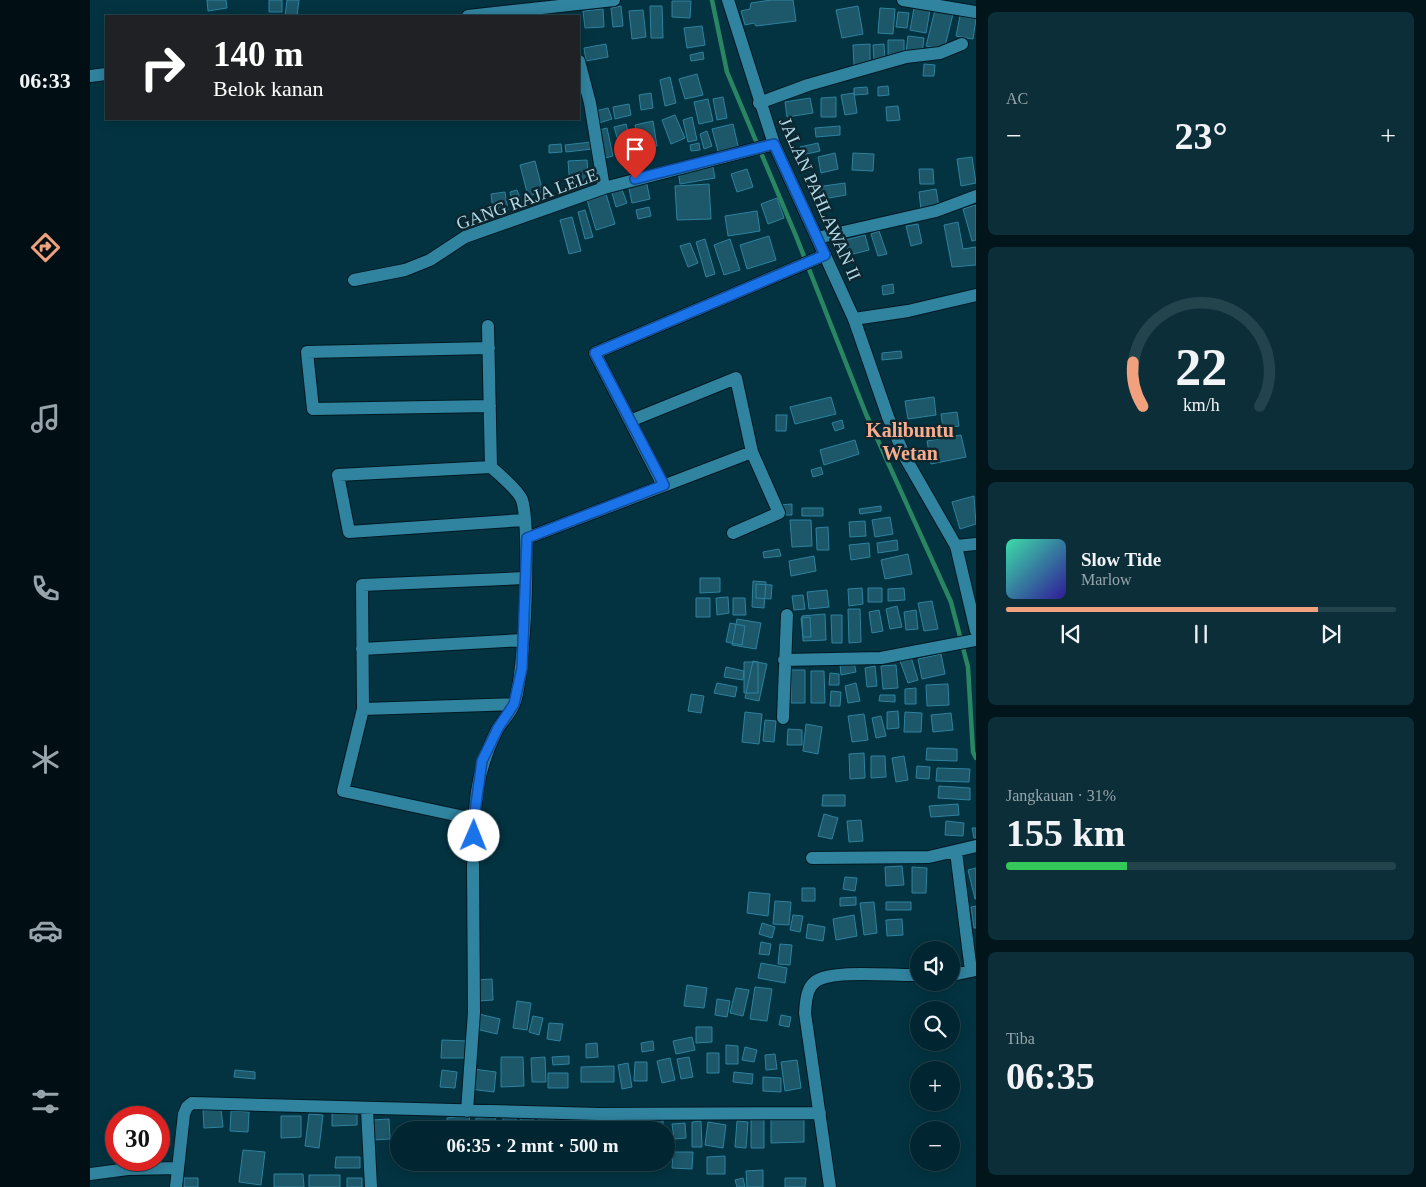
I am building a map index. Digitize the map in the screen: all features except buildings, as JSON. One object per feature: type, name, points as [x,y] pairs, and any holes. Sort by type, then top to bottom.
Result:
[{"type":"street","points":[[487,15],[565,11],[614,0]]},
{"type":"street","name":"JALAN PAHLAWAN II","points":[[728,0],[773,145],[854,319],[888,417],[906,459],[956,546],[972,595],[976,631]]},
{"type":"street","points":[[903,0],[976,12]]},
{"type":"street","points":[[759,103],[808,85],[906,57],[940,53],[962,44]]},
{"type":"street","points":[[580,65],[590,103],[604,188]]},
{"type":"street","points":[[90,76],[105,74]]},
{"type":"street","name":"GANG RAJA LELE","points":[[354,280],[405,270],[430,260],[465,237],[604,188],[666,170],[773,145]]},
{"type":"street","points":[[817,238],[936,211],[976,196]]},
{"type":"street","points":[[664,485],[595,353],[825,255]]},
{"type":"street","points":[[854,319],[908,311],[976,295]]},
{"type":"street","points":[[474,836],[474,819],[482,761],[498,728],[514,704],[522,668],[527,538],[522,499],[491,467],[488,326]]},
{"type":"street","points":[[489,348],[307,352],[313,409],[490,406]]},
{"type":"street","points":[[630,421],[736,378],[752,452],[778,513],[733,533]]},
{"type":"street","points":[[527,538],[752,452]]},
{"type":"street","points":[[491,467],[338,475],[349,532],[524,520]]},
{"type":"street","points":[[956,546],[976,544]]},
{"type":"street","points":[[474,819],[343,791],[362,709],[362,585],[525,578]]},
{"type":"street","points":[[783,718],[787,615]]},
{"type":"street","points":[[362,649],[523,640]]},
{"type":"street","points":[[784,660],[881,658],[972,641]]},
{"type":"street","points":[[362,709],[514,704]]},
{"type":"street","points":[[812,858],[929,857],[976,846]]},
{"type":"street","points":[[956,852],[974,970],[960,973]]},
{"type":"street","points":[[467,1111],[474,1012],[474,864]]},
{"type":"street","points":[[830,1187],[805,1013],[806,994],[815,981],[835,974],[910,976]]},
{"type":"street","points":[[176,1187],[184,1114],[187,1107],[192,1103],[599,1114],[820,1113]]},
{"type":"street","points":[[366,1109],[371,1187]]},
{"type":"street","points":[[90,1174],[128,1169],[178,1168]]},
{"type":"waterway","points":[[712,0],[727,72],[796,236],[866,414],[951,602],[968,667],[973,752],[976,758]]},
{"type":"district","name":"Kalibuntu Wetan","points":[[910,442]]},
{"type":"route","points":[[474,836],[474,819],[482,761],[498,728],[514,704],[522,668],[527,538],[664,485],[595,353],[825,255],[774,144],[773,146],[666,170],[635,179]]}]
